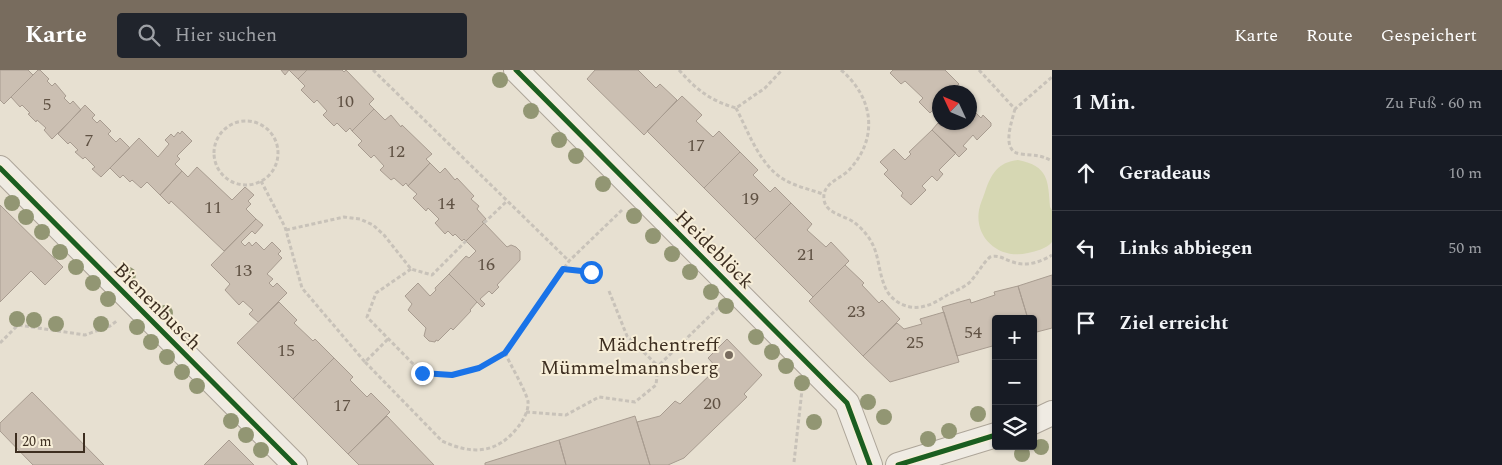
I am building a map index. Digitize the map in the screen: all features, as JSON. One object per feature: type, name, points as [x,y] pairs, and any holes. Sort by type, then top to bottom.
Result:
[{"type":"street","name":"Heideblöck","points":[[516,70],[847,403],[870,465]]},
{"type":"street","name":"Bienenbusch","points":[[0,168],[295,465]]},
{"type":"street","points":[[1037,420],[1052,413]]},
{"type":"street","points":[[898,465],[992,436]]},
{"type":"path","points":[[373,70],[569,262]]},
{"type":"path","points":[[679,70],[697,89],[721,103],[736,108],[761,158],[779,176],[792,184],[824,194]]},
{"type":"path","points":[[736,108],[765,88],[782,70]]},
{"type":"path","points":[[841,70],[853,81],[862,94],[868,109],[867,142],[860,158],[849,171],[829,184],[824,194],[824,202],[828,209],[855,223],[866,234],[877,255],[884,286],[897,302],[916,308],[927,306],[968,284],[990,257],[999,256],[1016,263],[1030,264],[1044,260],[1052,255]]},
{"type":"path","points":[[979,70],[1015,110]]},
{"type":"path","points":[[1052,77],[1015,110],[1008,138],[1013,149],[1018,153],[1034,154],[1052,161]]},
{"type":"path","points":[[250,121],[265,127],[273,135],[277,144],[276,166],[270,175],[261,181],[251,185],[241,185],[226,178],[216,166],[215,146],[219,136],[226,128],[235,123],[250,121]]},
{"type":"path","points":[[261,181],[286,230],[302,288],[365,362],[442,441],[457,448],[474,451],[488,449],[500,444],[512,435],[521,423],[528,402],[505,353]]},
{"type":"path","points":[[411,269],[376,293],[367,317],[422,373],[452,375],[479,368],[505,353],[563,269],[639,194]]},
{"type":"path","points":[[484,223],[507,201]]},
{"type":"path","points":[[286,230],[344,217],[360,219],[373,225],[384,234],[411,269],[432,275],[466,241]]},
{"type":"path","points":[[563,269],[591,272]]},
{"type":"path","points":[[526,412],[566,415],[599,397],[635,402],[656,385],[658,366],[736,290]]},
{"type":"path","points":[[609,291],[627,336],[658,366]]},
{"type":"path","points":[[0,343],[18,325],[85,335],[110,326],[134,304]]},
{"type":"path","points":[[365,362],[388,339]]},
{"type":"path","points":[[794,462],[806,361]]},
{"type":"green space","points":[[1018,160],[1036,166],[1045,176],[1052,210],[1052,242],[1041,249],[1018,254],[999,250],[991,245],[981,230],[979,210],[987,186],[996,170],[1005,163]]},
{"type":"building","points":[[0,70],[28,70],[33,75],[4,104],[0,100]]},
{"type":"building","points":[[38,70],[49,79],[47,81],[52,86],[55,83],[70,104],[73,101],[81,110],[52,139],[44,130],[46,128],[37,120],[36,122],[22,105],[20,107],[11,97]]},
{"type":"building","points":[[281,70],[289,70],[285,75]]},
{"type":"building","points":[[289,70],[307,70],[298,79]]},
{"type":"building","points":[[307,70],[342,70],[344,72],[346,70],[374,99],[369,104],[374,109],[352,131],[350,128],[346,132],[337,123],[334,126],[323,115],[327,111],[317,100],[314,103],[301,90],[305,86],[298,79]]},
{"type":"building","points":[[595,70],[638,70],[656,88],[660,84],[677,100],[644,135],[587,79]]},
{"type":"building","points":[[893,70],[945,70],[959,84],[932,85],[932,111],[930,113],[919,102],[923,98],[905,81],[901,84],[890,73]]},
{"type":"building","points":[[682,96],[702,115],[696,121],[713,137],[719,131],[740,152],[704,188],[647,131]]},
{"type":"building","points":[[85,105],[95,115],[92,118],[97,123],[100,120],[111,131],[108,134],[116,142],[120,138],[130,148],[101,177],[92,169],[95,167],[85,157],[83,159],[75,152],[78,150],[70,142],[68,144],[58,134]]},
{"type":"building","points":[[374,109],[385,120],[391,115],[401,127],[402,125],[432,154],[426,159],[430,163],[408,186],[406,183],[403,186],[394,178],[391,180],[380,170],[384,166],[374,155],[371,158],[358,145],[362,141],[352,131]]},
{"type":"building","points":[[977,114],[981,118],[983,115],[991,123],[991,126],[977,140],[973,135],[963,146],[967,149],[959,157],[932,130],[977,130]]},
{"type":"building","points":[[932,130],[956,153],[939,170],[943,174],[937,181],[932,176],[922,186],[926,190],[911,205],[901,196],[903,193],[884,174],[888,170],[880,162],[894,149],[905,160],[911,154],[909,152]]},
{"type":"building","points":[[182,131],[192,141],[177,156],[180,159],[175,164],[182,171],[160,195],[147,182],[141,188],[132,180],[130,182],[123,175],[120,178],[110,168],[139,138],[158,157],[169,144],[165,140],[171,134],[174,137],[178,132],[180,134]]},
{"type":"building","points":[[740,152],[758,170],[753,175],[770,192],[775,187],[791,203],[755,239],[704,188]]},
{"type":"building","points":[[430,163],[440,173],[445,168],[455,180],[457,178],[474,196],[471,199],[479,206],[477,209],[486,219],[466,241],[464,239],[462,241],[455,234],[453,236],[448,231],[445,234],[435,223],[439,219],[428,208],[426,211],[413,198],[417,194],[408,186]]},
{"type":"building","points":[[197,167],[232,200],[245,187],[254,195],[248,201],[251,204],[246,209],[256,219],[224,251],[171,201],[169,204],[160,195],[182,171],[188,177]]},
{"type":"building","points":[[791,203],[812,224],[807,230],[826,247],[831,242],[849,261],[813,297],[755,239]]},
{"type":"building","points":[[0,205],[63,267],[45,285],[31,271],[0,302]]},
{"type":"building","points":[[256,219],[263,225],[255,234],[252,231],[241,242],[245,246],[249,242],[252,246],[256,242],[264,250],[272,242],[281,251],[278,254],[282,258],[267,274],[273,279],[269,283],[273,287],[277,283],[287,293],[258,322],[249,314],[253,310],[243,301],[239,305],[225,290],[230,284],[211,265]]},
{"type":"building","points":[[484,223],[507,247],[511,245],[520,251],[520,260],[497,285],[499,287],[492,294],[489,291],[480,299],[485,304],[482,307],[449,274],[466,256],[469,258],[476,251],[466,241]]},
{"type":"building","points":[[845,265],[864,283],[862,285],[879,303],[882,300],[900,319],[863,356],[809,301]]},
{"type":"building","points":[[449,274],[477,302],[453,330],[451,328],[438,341],[429,341],[424,336],[426,328],[408,310],[412,304],[405,296],[418,283],[430,296]]},
{"type":"building","points":[[1052,275],[1052,328],[1037,332],[1037,315],[1027,315],[1018,286]]},
{"type":"building","points":[[1018,286],[1027,315],[992,315],[992,346],[957,356],[942,307],[970,299],[971,303],[995,295],[994,292]]},
{"type":"building","points":[[279,302],[297,320],[294,323],[313,341],[315,339],[334,358],[293,399],[237,343]]},
{"type":"building","points":[[944,312],[959,362],[890,382],[863,356],[897,323],[904,329],[922,324],[920,319]]},
{"type":"building","points":[[727,339],[762,375],[744,394],[747,397],[684,458],[668,465],[650,465],[637,422],[660,416],[675,401],[680,404],[717,368],[708,358]]},
{"type":"building","points":[[334,358],[353,377],[350,380],[367,397],[371,393],[390,412],[348,454],[293,399]]},
{"type":"building","points":[[32,392],[104,465],[33,465],[0,431],[0,423]]},
{"type":"building","points":[[387,416],[434,465],[359,465],[348,454]]},
{"type":"building","points":[[635,416],[650,465],[566,465],[559,440]]},
{"type":"building","points":[[229,440],[254,465],[204,465]]},
{"type":"building","points":[[559,440],[566,465],[485,465],[485,463]]},
{"type":"cycle path","points":[[516,70],[847,403],[870,465]]},
{"type":"cycle path","points":[[0,168],[295,465]]},
{"type":"cycle path","points":[[898,465],[992,436]]},
{"type":"place","name":"Mädchentreff Mümmelmannsberg","points":[[729,355]]},
{"type":"route","points":[[422,373],[452,375],[479,368],[505,353],[563,269],[591,272]]}]
